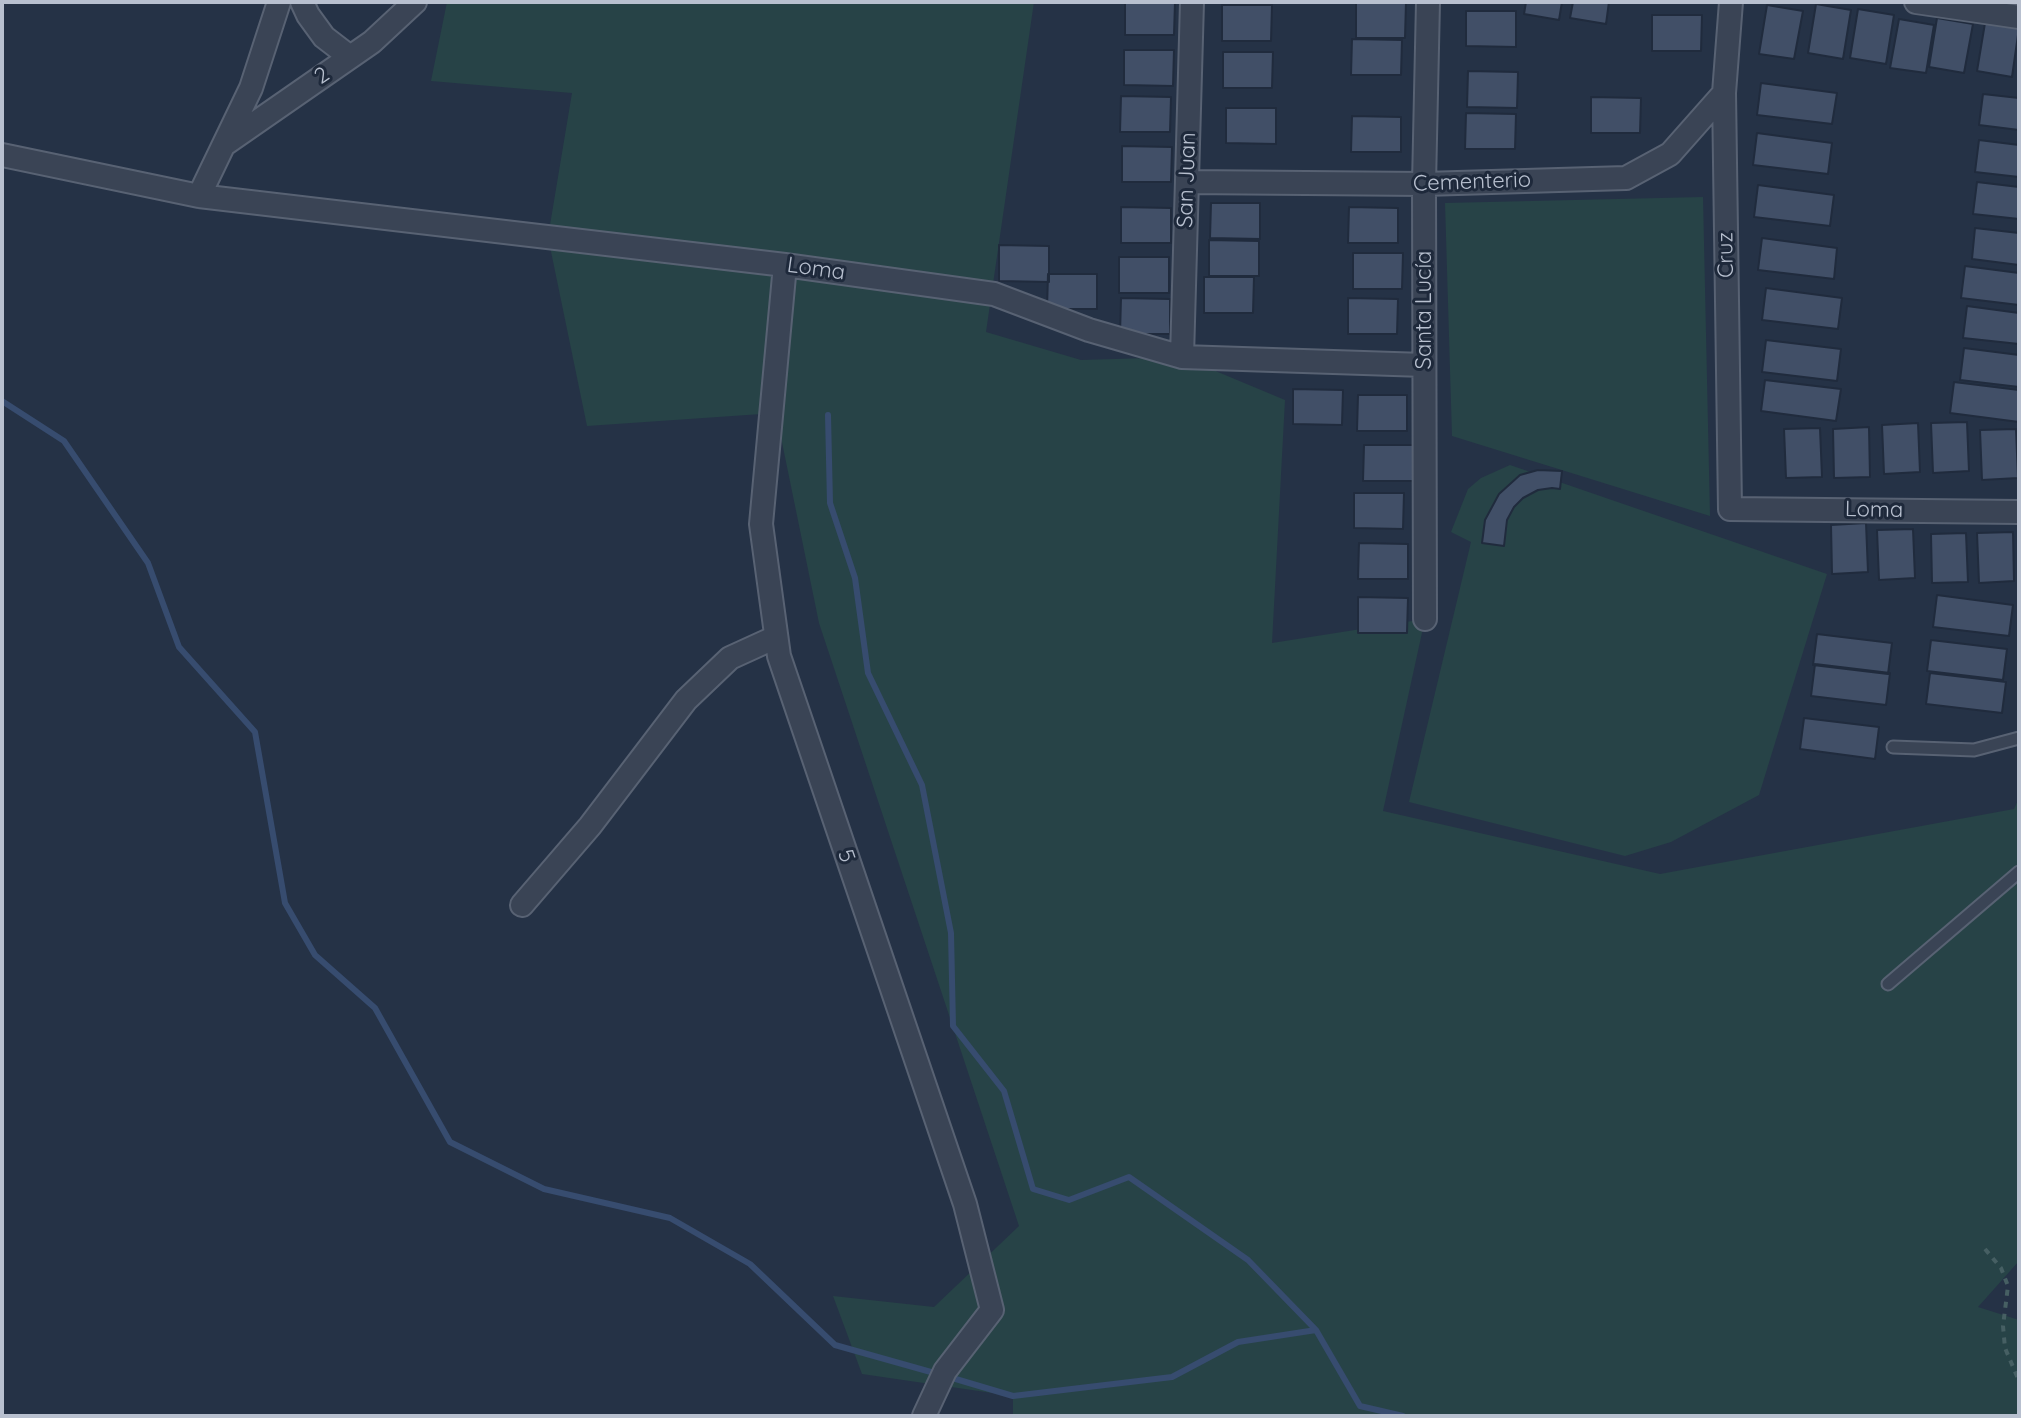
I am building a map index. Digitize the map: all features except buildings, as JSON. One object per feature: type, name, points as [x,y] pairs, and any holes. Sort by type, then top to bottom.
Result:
[{"type":"street","points":[[199,196],[251,88],[279,2]]},
{"type":"street","points":[[302,2],[324,37],[350,57]]},
{"type":"street","name":"2","points":[[225,144],[372,42],[415,2]]},
{"type":"street","name":"San Juan","points":[[1182,357],[1192,2]]},
{"type":"street","name":"Santa Lucía","points":[[1425,619],[1424,184],[1428,2]]},
{"type":"street","name":"Cruz","points":[[1730,509],[1724,93],[1731,2]]},
{"type":"street","points":[[1916,2],[2019,17]]},
{"type":"street","name":"Cementerio","points":[[1187,182],[1424,184],[1626,178],[1670,154],[1724,93]]},
{"type":"street","name":"Loma","points":[[2,155],[199,196],[785,265],[994,294],[1089,330],[1182,357],[1424,365]]},
{"type":"street","name":"5","points":[[785,265],[761,524],[779,656],[965,1204],[992,1310],[945,1371],[924,1416]]},
{"type":"street","name":"Loma","points":[[1730,509],[2019,512]]},
{"type":"street","points":[[522,905],[590,826],[686,700],[730,658],[776,637]]},
{"type":"lane","points":[[1893,747],[1974,750],[2019,738]]},
{"type":"lane","points":[[1888,984],[2019,872]]},
{"type":"path","points":[[1985,1249],[2001,1268],[2008,1286],[2003,1326],[2005,1348],[2019,1381]]},
{"type":"green space","points":[[447,2],[1034,2],[986,332],[1081,360],[1182,357],[1285,400],[1272,643],[1425,619],[1383,811],[1660,874],[2014,809],[2019,798],[2019,1261],[1978,1307],[2019,1320],[2019,1416],[1013,1416],[1013,1396],[862,1374],[833,1296],[934,1307],[1019,1226],[819,623],[776,413],[587,426],[548,237],[572,93],[431,81]]},
{"type":"green space","points":[[1703,197],[1710,516],[1452,436],[1445,203]]},
{"type":"green space","points":[[1510,465],[1827,574],[1759,795],[1671,842],[1625,856],[1409,802],[1471,542],[1451,532],[1468,489],[1481,478]]},
{"type":"waterway","points":[[2,401],[64,441],[148,563],[179,647],[255,732],[285,903],[315,955],[375,1008],[450,1142],[544,1189],[670,1218],[750,1264],[835,1345],[938,1374]]},
{"type":"waterway","points":[[828,415],[830,503],[855,578],[868,673],[922,785],[951,933],[953,1026],[1004,1091],[1033,1189],[1069,1200],[1129,1177],[1248,1260],[1316,1330],[1360,1406],[1403,1416]]},
{"type":"waterway","points":[[949,1377],[1013,1396],[1172,1377],[1238,1342],[1316,1330]]}]
